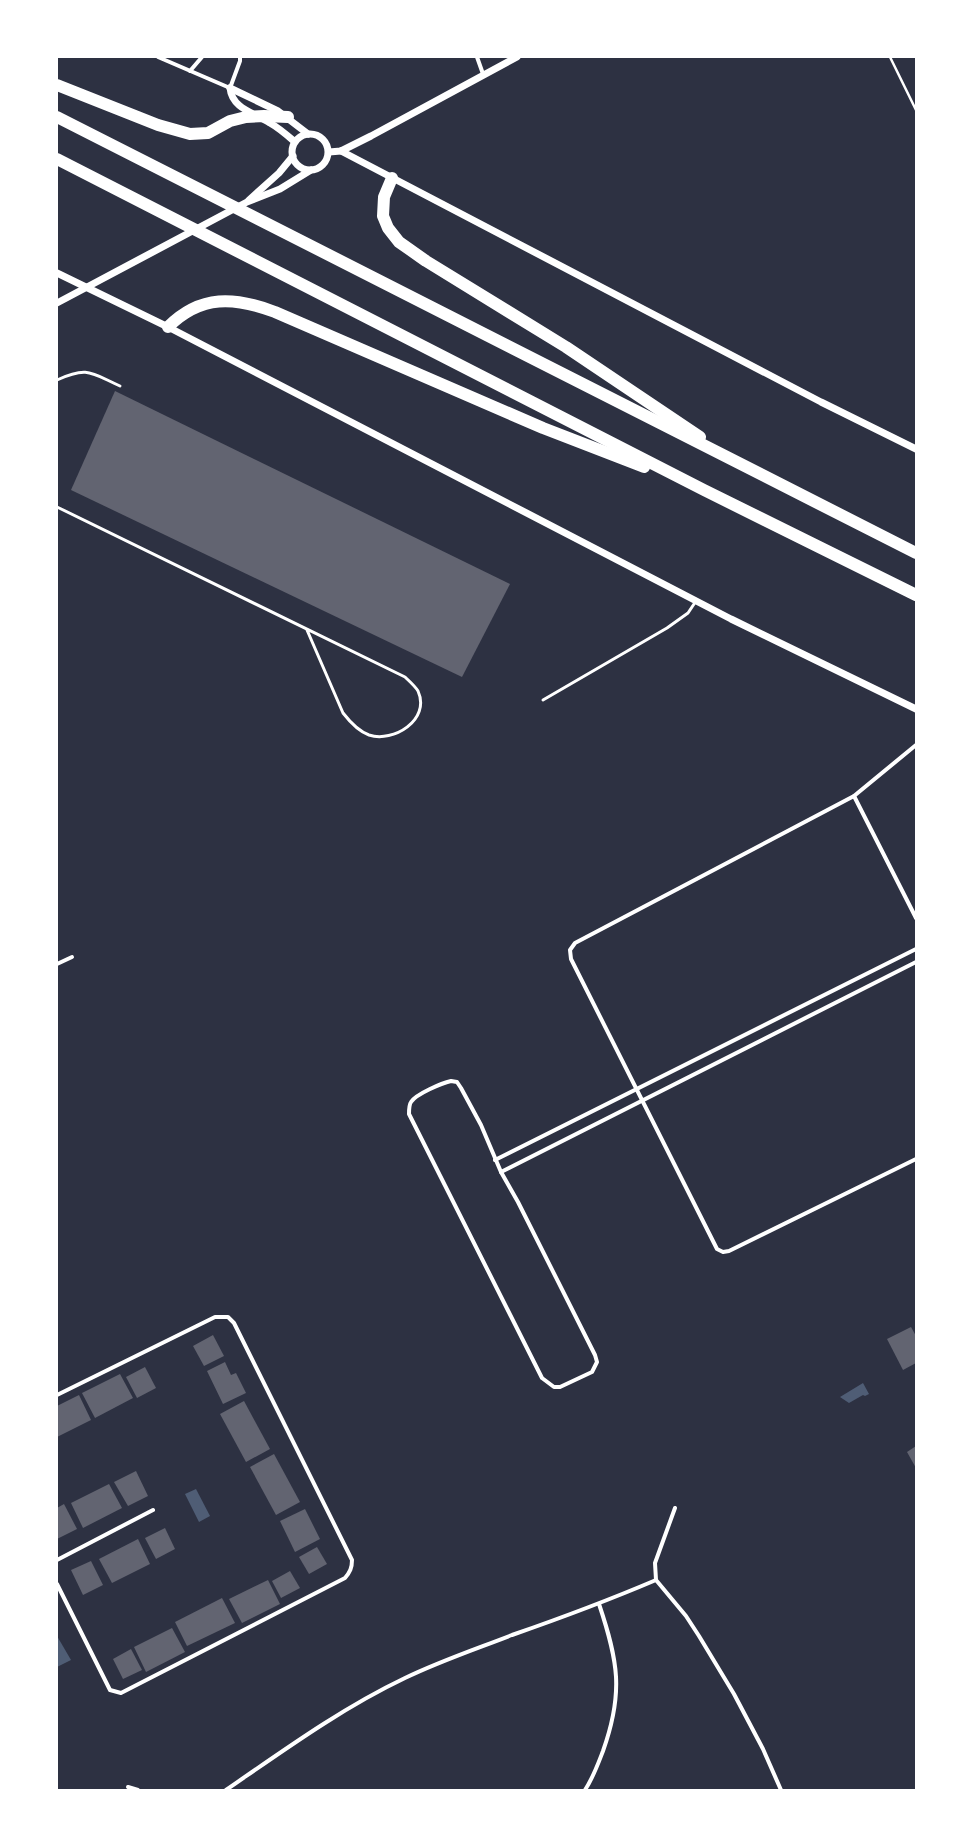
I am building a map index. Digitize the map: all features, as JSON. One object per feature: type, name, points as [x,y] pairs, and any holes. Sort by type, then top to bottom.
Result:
[{"type":"highway","points":[[57,85],[158,125],[190,134],[208,133],[230,122],[258,116],[288,117]]},
{"type":"highway","points":[[57,117],[916,553]]},
{"type":"highway","points":[[57,159],[704,490],[916,595]]},
{"type":"highway","points":[[392,178],[384,197],[382,210],[388,228],[399,242],[426,261],[566,347],[743,466]]},
{"type":"highway","points":[[168,327],[183,314],[208,303],[230,300],[254,304],[543,428],[704,490]]},
{"type":"street","points":[[158,57],[230,88],[288,117],[308,134]]},
{"type":"street","points":[[190,71],[202,57]]},
{"type":"street","points":[[240,57],[240,61],[230,88],[232,96],[238,104],[280,129],[295,142]]},
{"type":"street","points":[[476,57],[483,74]]},
{"type":"street","points":[[329,152],[341,151],[517,57]]},
{"type":"street","points":[[308,134],[313,134],[322,138],[326,142],[329,152],[325,162],[317,169],[306,170],[298,165],[293,156],[293,146],[295,142],[303,135],[308,134]]},
{"type":"street","points":[[341,151],[821,402],[916,450]]},
{"type":"street","points":[[247,202],[279,173],[293,156]]},
{"type":"street","points":[[57,303],[247,202],[280,189],[311,170]]},
{"type":"street","points":[[57,273],[168,327],[696,600],[916,710]]},
{"type":"street","points":[[916,745],[854,796],[575,943],[570,950],[571,959],[714,1245],[723,1252],[729,1251],[916,1159]]},
{"type":"street","points":[[854,796],[916,918]]},
{"type":"street","points":[[496,1160],[916,949]]},
{"type":"street","points":[[57,964],[72,957]]},
{"type":"street","points":[[501,1172],[916,962]]},
{"type":"street","points":[[445,1082],[457,1082],[481,1125],[501,1172],[518,1202],[595,1355],[597,1362],[592,1372],[560,1388],[554,1387],[542,1378],[409,1114],[408,1109],[411,1102],[416,1097],[445,1082]]},
{"type":"street","points":[[57,1395],[215,1317],[228,1317],[234,1323],[352,1560],[352,1567],[345,1578],[121,1693],[110,1690],[57,1584]]},
{"type":"street","points":[[675,1508],[656,1563],[656,1580],[686,1616],[730,1687],[763,1749],[780,1790]]},
{"type":"street","points":[[57,1560],[153,1510]]},
{"type":"street","points":[[226,1790],[300,1739],[399,1680],[440,1662],[600,1604],[656,1580]]},
{"type":"street","points":[[585,1790],[599,1762],[607,1739],[616,1704],[617,1679],[615,1661],[611,1640],[600,1604]]},
{"type":"street","points":[[128,1787],[138,1790]]},
{"type":"lane","points":[[57,380],[73,372],[83,371],[120,386]]},
{"type":"lane","points":[[57,507],[405,677],[418,691],[420,705],[416,718],[409,726],[399,732],[385,737],[368,735],[352,725],[343,713],[307,630]]},
{"type":"lane","points":[[543,700],[667,628],[688,613],[696,600]]},
{"type":"path","points":[[890,57],[916,110]]},
{"type":"water","points":[[863,1383],[869,1394],[865,1396],[863,1395],[849,1403],[840,1397]]},
{"type":"water","points":[[196,1489],[210,1516],[199,1522],[185,1494]]},
{"type":"water","points":[[57,1636],[71,1660],[57,1667]]},
{"type":"building","points":[[115,391],[510,584],[462,677],[71,490]]},
{"type":"building","points":[[911,1327],[916,1336],[916,1363],[903,1370],[887,1339]]},
{"type":"building","points":[[213,1335],[224,1356],[204,1366],[193,1346]]},
{"type":"building","points":[[225,1362],[231,1375],[236,1373],[246,1393],[223,1404],[207,1371]]},
{"type":"building","points":[[145,1367],[156,1388],[137,1398],[126,1377]]},
{"type":"building","points":[[120,1374],[133,1398],[95,1418],[82,1393]]},
{"type":"building","points":[[79,1395],[91,1420],[57,1437],[57,1406]]},
{"type":"building","points":[[244,1401],[270,1449],[246,1462],[220,1414]]},
{"type":"building","points":[[916,1446],[916,1468],[907,1452]]},
{"type":"building","points":[[274,1454],[300,1502],[276,1515],[250,1467]]},
{"type":"building","points":[[136,1471],[148,1496],[128,1506],[114,1482]]},
{"type":"building","points":[[109,1484],[122,1508],[83,1528],[71,1503]]},
{"type":"building","points":[[64,1504],[77,1529],[57,1539],[57,1508]]},
{"type":"building","points":[[305,1509],[320,1539],[295,1552],[280,1521]]},
{"type":"building","points":[[165,1528],[175,1549],[156,1559],[145,1538]]},
{"type":"building","points":[[138,1539],[150,1564],[112,1583],[99,1559]]},
{"type":"building","points":[[317,1547],[327,1564],[309,1574],[299,1557]]},
{"type":"building","points":[[91,1561],[103,1585],[83,1595],[71,1570]]},
{"type":"building","points":[[290,1571],[300,1588],[281,1598],[272,1581]]},
{"type":"building","points":[[268,1580],[280,1604],[242,1623],[229,1599]]},
{"type":"building","points":[[222,1598],[235,1623],[187,1646],[175,1622]]},
{"type":"building","points":[[172,1628],[185,1652],[146,1672],[134,1647]]},
{"type":"building","points":[[131,1649],[142,1670],[123,1679],[113,1659]]}]
